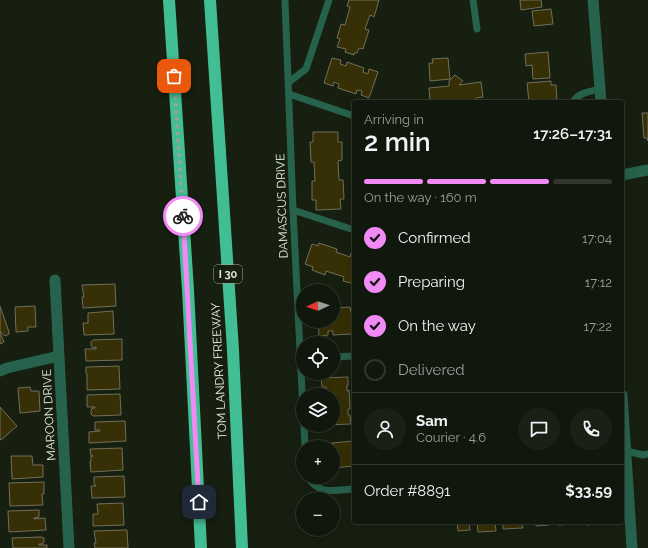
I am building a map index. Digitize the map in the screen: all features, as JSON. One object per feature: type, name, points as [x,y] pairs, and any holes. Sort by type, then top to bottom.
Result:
[{"type":"highway","points":[[169,0],[188,290],[201,548]]},
{"type":"highway","name":"TOM LANDRY FREEWAY","points":[[210,0],[233,350],[242,548]]},
{"type":"street","points":[[593,0],[601,100]]},
{"type":"street","points":[[624,175],[648,170]]},
{"type":"street","name":"MAROON DRIVE","points":[[55,280],[69,548]]},
{"type":"street","points":[[0,371],[59,356]]},
{"type":"street","points":[[624,450],[632,548]]},
{"type":"lane","name":"DAMASCUS DRIVE","points":[[286,0],[293,210],[300,336]]},
{"type":"lane","points":[[289,82],[306,70],[329,0]]},
{"type":"lane","points":[[473,0],[477,29]]},
{"type":"lane","points":[[574,100],[581,93],[600,89]]},
{"type":"lane","points":[[289,94],[352,115]]},
{"type":"lane","points":[[293,210],[352,229]]},
{"type":"lane","points":[[340,357],[352,356]]},
{"type":"lane","points":[[624,450],[648,454]]},
{"type":"lane","points":[[312,484],[319,489],[326,491],[352,489]]},
{"type":"building","points":[[349,0],[379,0],[374,17],[370,15],[365,29],[369,30],[363,49],[359,48],[357,53],[354,53],[354,55],[345,52],[346,49],[337,47],[340,39],[337,38],[341,24],[345,25],[350,7],[347,6]]},
{"type":"building","points":[[520,0],[541,0],[542,7],[521,10]]},
{"type":"building","points":[[551,9],[553,24],[534,26],[532,11]]},
{"type":"building","points":[[548,52],[550,78],[533,79],[532,65],[526,66],[525,54]]},
{"type":"building","points":[[332,58],[341,60],[340,64],[346,66],[347,62],[364,68],[363,72],[368,74],[369,69],[378,72],[369,98],[361,95],[362,91],[357,90],[356,94],[338,88],[339,84],[334,82],[333,86],[324,83]]},
{"type":"building","points":[[448,58],[450,79],[430,81],[429,63],[433,63],[432,59]]},
{"type":"building","points":[[455,75],[463,81],[459,85],[481,82],[483,97],[476,98],[476,100],[430,100],[429,88],[449,86],[449,81]]},
{"type":"building","points":[[551,81],[551,85],[556,85],[557,99],[529,100],[527,83]]},
{"type":"building","points":[[642,113],[648,113],[648,141],[647,138],[644,138]]},
{"type":"building","points":[[313,132],[338,132],[338,142],[342,142],[342,160],[338,161],[339,180],[343,180],[344,199],[340,199],[341,209],[316,210],[316,200],[312,200],[312,181],[315,181],[314,162],[311,162],[310,142],[313,142]]},
{"type":"building","points":[[319,243],[337,249],[336,252],[350,257],[351,253],[352,254],[352,283],[343,281],[344,277],[326,271],[325,275],[312,270],[313,267],[305,264],[312,244],[318,246]]},
{"type":"building","points":[[115,284],[116,306],[83,308],[82,297],[84,297],[82,285]]},
{"type":"building","points":[[0,306],[9,332],[9,334],[5,336],[0,332]]},
{"type":"building","points":[[35,306],[36,327],[28,327],[28,331],[16,332],[15,307]]},
{"type":"building","points":[[350,307],[352,312],[352,334],[333,335],[333,331],[328,331],[328,335],[319,336],[318,328],[340,328],[340,308]]},
{"type":"building","points":[[113,311],[114,334],[84,335],[83,323],[88,323],[88,313]]},
{"type":"building","points":[[0,332],[4,342],[0,344]]},
{"type":"building","points":[[122,339],[122,360],[86,361],[85,349],[96,349],[96,347],[93,348],[91,346],[91,342],[93,340]]},
{"type":"building","points":[[119,366],[120,389],[87,390],[86,367]]},
{"type":"building","points":[[340,377],[348,377],[347,391],[349,390],[350,409],[348,409],[348,415],[350,415],[351,424],[340,425],[340,388],[322,387],[321,380],[340,380]]},
{"type":"building","points":[[30,387],[31,391],[39,391],[40,411],[20,413],[18,388]]},
{"type":"building","points":[[120,394],[121,415],[93,416],[91,411],[92,408],[95,407],[87,407],[87,395]]},
{"type":"building","points":[[0,407],[17,426],[1,440],[0,439]]},
{"type":"building","points":[[125,421],[126,441],[89,443],[89,432],[100,431],[95,430],[95,422]]},
{"type":"building","points":[[352,441],[352,466],[340,467],[340,442]]},
{"type":"building","points":[[122,448],[123,470],[91,472],[90,449]]},
{"type":"building","points":[[11,456],[32,456],[33,465],[43,465],[43,477],[12,479]]},
{"type":"building","points":[[124,476],[125,497],[92,498],[91,486],[96,486],[94,484],[94,477]]},
{"type":"building","points":[[44,482],[44,494],[42,494],[43,505],[10,506],[9,483]]},
{"type":"building","points":[[123,503],[124,525],[93,526],[93,514],[98,514],[97,504]]},
{"type":"building","points":[[39,510],[39,517],[34,519],[45,518],[46,530],[9,532],[8,511]]},
{"type":"building","points":[[457,524],[469,524],[470,530],[458,531]]},
{"type":"building","points":[[477,524],[495,524],[496,531],[478,532]]},
{"type":"building","points":[[503,524],[522,524],[523,528],[503,529]]},
{"type":"building","points":[[536,524],[549,524],[549,525],[536,526]]},
{"type":"building","points":[[127,530],[128,548],[95,548],[94,543],[96,543],[94,531]]},
{"type":"building","points":[[12,538],[44,538],[44,542],[39,545],[47,545],[47,548],[13,548]]},
{"type":"way so far","points":[[174,76],[183,216]]},
{"type":"route","points":[[183,216],[199,502]]}]
